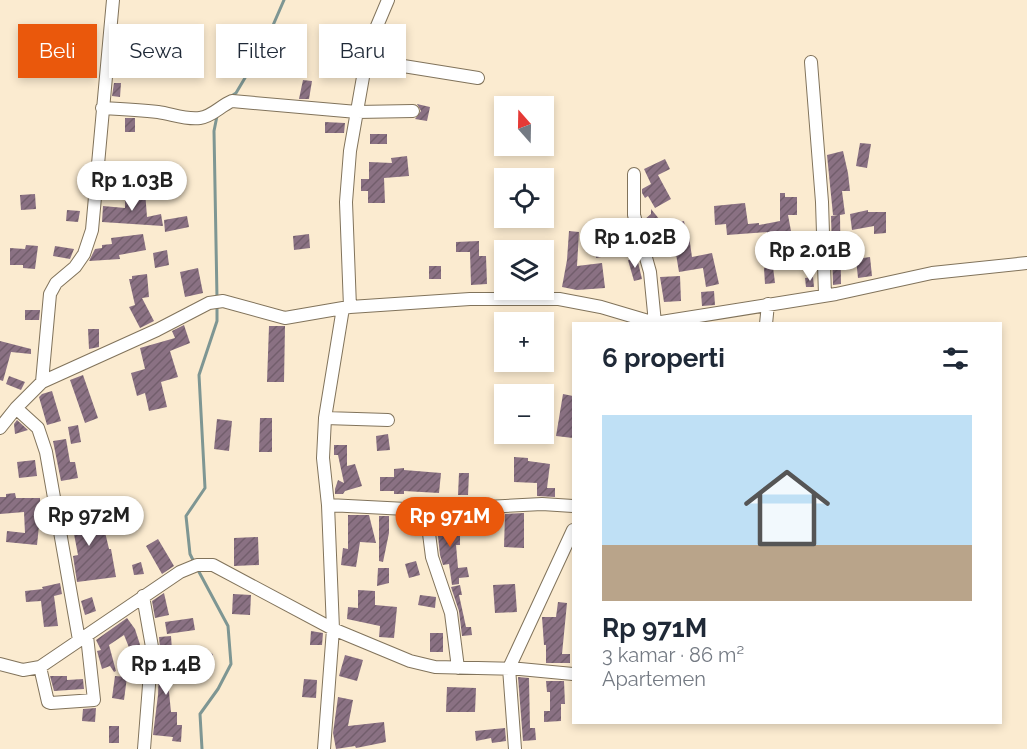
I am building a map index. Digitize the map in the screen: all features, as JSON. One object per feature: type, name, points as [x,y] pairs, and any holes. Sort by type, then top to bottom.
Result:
[{"type":"street","points":[[42,382],[50,294],[56,283],[65,273],[75,267],[84,254],[92,230],[113,0]]},
{"type":"street","points":[[377,24],[388,0]]},
{"type":"street","points":[[811,62],[822,202],[825,295]]},
{"type":"street","points":[[406,66],[478,78]]},
{"type":"street","points":[[324,749],[333,629],[328,505],[323,458],[325,418],[346,307],[346,202],[350,151],[363,78]]},
{"type":"street","points":[[102,108],[199,118],[214,114],[232,101],[357,112],[413,111]]},
{"type":"street","points":[[634,174],[634,214],[650,272],[655,322]]},
{"type":"street","points":[[661,322],[825,295],[932,273],[1027,263]]},
{"type":"street","points":[[0,429],[16,408],[42,382],[157,330],[209,303],[223,301],[285,318],[346,307],[470,299],[559,299],[601,307],[652,322]]},
{"type":"street","points":[[766,322],[768,304]]},
{"type":"street","points":[[16,408],[38,428],[46,452],[94,700],[48,702],[40,667]]},
{"type":"street","points":[[325,418],[388,420]]},
{"type":"street","points":[[328,505],[426,510],[542,504],[572,506]]},
{"type":"street","points":[[426,510],[432,557],[451,614],[458,668]]},
{"type":"street","points":[[512,749],[509,668],[572,532]]},
{"type":"street","points":[[0,664],[23,670],[40,667],[180,572],[197,566],[213,566],[333,629],[410,661],[435,667],[509,668],[572,674]]},
{"type":"street","points":[[143,596],[152,647],[144,749]]},
{"type":"building","points":[[303,80],[312,81],[309,99],[299,99]]},
{"type":"building","points":[[114,83],[121,83],[120,97],[112,96]]},
{"type":"building","points":[[417,104],[430,107],[427,121],[415,119],[421,111]]},
{"type":"building","points":[[125,118],[135,118],[135,132],[125,132]]},
{"type":"building","points":[[325,122],[345,123],[344,133],[325,133]]},
{"type":"building","points":[[370,134],[387,134],[387,144],[370,144]]},
{"type":"building","points":[[860,143],[871,144],[867,168],[856,166]]},
{"type":"building","points":[[843,151],[850,191],[842,191],[845,214],[840,215],[841,284],[833,285],[831,216],[838,215],[833,215],[827,155]]},
{"type":"building","points":[[407,156],[409,176],[384,178],[385,203],[368,203],[368,191],[361,191],[361,179],[369,179],[369,162],[392,163],[391,158]]},
{"type":"building","points":[[665,159],[670,169],[658,175],[671,199],[655,208],[648,196],[645,198],[642,193],[642,189],[651,184],[644,169]]},
{"type":"building","points":[[145,191],[147,217],[161,214],[163,226],[102,222],[103,206],[125,208],[125,193]]},
{"type":"building","points":[[780,193],[785,193],[785,197],[797,197],[797,215],[788,215],[794,247],[771,252],[767,232],[727,235],[726,224],[715,225],[714,206],[745,203],[748,224],[759,223],[759,225],[780,221]]},
{"type":"building","points":[[35,194],[36,209],[21,210],[20,195]]},
{"type":"building","points":[[651,209],[664,225],[684,221],[692,257],[712,253],[719,284],[706,287],[703,268],[679,272],[676,254],[657,256],[654,229],[648,233],[644,220],[651,214]]},
{"type":"building","points":[[67,210],[80,211],[78,222],[66,221]]},
{"type":"building","points":[[868,210],[868,212],[886,212],[886,233],[874,234],[874,226],[852,230],[850,214]]},
{"type":"building","points":[[187,216],[189,227],[165,232],[164,220]]},
{"type":"building","points":[[569,231],[579,232],[577,266],[602,263],[605,288],[577,290],[562,287]]},
{"type":"building","points":[[143,234],[146,250],[119,255],[120,259],[89,261],[95,249],[102,248],[102,245],[112,244],[111,238]]},
{"type":"building","points":[[309,234],[310,248],[294,250],[293,236]]},
{"type":"building","points":[[479,241],[479,256],[486,256],[487,284],[471,285],[470,252],[456,252],[456,242]]},
{"type":"building","points":[[809,241],[813,254],[801,257],[797,245]]},
{"type":"building","points":[[26,245],[38,246],[35,269],[23,268],[23,265],[10,265],[10,248],[25,249]]},
{"type":"building","points":[[610,245],[612,255],[596,258],[595,248]]},
{"type":"building","points":[[55,246],[74,249],[70,259],[53,256]]},
{"type":"building","points":[[167,250],[169,265],[155,268],[153,253]]},
{"type":"building","points":[[870,257],[872,276],[858,278],[856,259]]},
{"type":"building","points":[[637,258],[642,279],[634,281],[628,260]]},
{"type":"building","points":[[429,266],[441,266],[441,279],[429,279]]},
{"type":"building","points":[[773,267],[775,283],[765,284],[764,268]]},
{"type":"building","points":[[198,268],[203,293],[185,297],[180,272]]},
{"type":"building","points":[[147,274],[149,297],[142,298],[154,321],[140,328],[129,307],[135,305],[129,279],[132,279],[132,276]]},
{"type":"building","points":[[680,276],[681,301],[664,302],[660,277]]},
{"type":"building","points":[[813,277],[814,287],[806,287],[805,278]]},
{"type":"building","points":[[714,291],[715,305],[702,306],[701,292]]},
{"type":"building","points":[[25,310],[40,310],[39,320],[25,320]]},
{"type":"building","points":[[184,325],[190,343],[170,351],[178,377],[161,382],[167,407],[149,411],[145,393],[137,396],[131,373],[145,369],[140,348],[175,338],[172,331]]},
{"type":"building","points":[[269,326],[285,326],[284,382],[267,382]]},
{"type":"building","points":[[88,329],[99,329],[99,347],[89,349]]},
{"type":"building","points":[[0,341],[31,349],[31,354],[11,352],[3,381],[0,380]]},
{"type":"building","points":[[83,375],[98,418],[85,423],[70,380]]},
{"type":"building","points":[[9,376],[25,382],[21,390],[6,384]]},
{"type":"building","points":[[52,391],[61,421],[47,425],[39,397]]},
{"type":"building","points":[[563,394],[572,396],[572,438],[556,436]]},
{"type":"building","points":[[260,418],[272,418],[272,452],[259,452]]},
{"type":"building","points":[[217,419],[232,421],[229,451],[214,449]]},
{"type":"building","points":[[17,420],[28,430],[15,434],[14,424]]},
{"type":"building","points":[[78,425],[81,442],[71,444],[68,427]]},
{"type":"building","points":[[388,434],[390,450],[377,451],[376,436]]},
{"type":"building","points":[[66,439],[70,462],[75,462],[78,478],[61,481],[53,441]]},
{"type":"building","points":[[334,445],[347,445],[347,466],[355,464],[362,486],[345,491],[343,494],[335,494],[338,480],[344,483],[338,455],[334,455]]},
{"type":"building","points":[[514,457],[550,464],[547,488],[555,488],[555,497],[537,496],[537,483],[514,482]]},
{"type":"building","points":[[35,460],[37,476],[19,478],[17,462]]},
{"type":"building","points":[[404,468],[404,470],[441,473],[439,493],[404,491],[404,494],[394,494],[394,491],[380,491],[380,477],[394,477],[394,469]]},
{"type":"building","points":[[459,473],[469,473],[468,495],[458,495]]},
{"type":"building","points":[[15,493],[16,498],[40,498],[40,511],[46,511],[46,525],[39,526],[37,545],[6,542],[7,531],[25,533],[24,512],[0,514],[0,497]]},
{"type":"building","points":[[83,497],[92,535],[105,532],[116,577],[77,582],[73,556],[78,555],[74,534],[72,534],[68,500]]},
{"type":"building","points":[[524,513],[524,548],[504,547],[505,514]]},
{"type":"building","points":[[348,515],[369,515],[376,543],[360,542],[356,567],[341,565],[343,548],[348,549]]},
{"type":"building","points":[[379,516],[389,516],[389,533],[383,562],[379,561]]},
{"type":"building","points":[[455,517],[458,536],[460,536],[460,545],[456,545],[458,568],[467,567],[469,577],[459,578],[459,584],[452,585],[449,564],[443,565],[440,555],[436,518]]},
{"type":"building","points":[[258,537],[259,565],[234,566],[234,538]]},
{"type":"building","points":[[158,539],[174,566],[162,574],[146,546]]},
{"type":"building","points":[[416,561],[420,575],[409,578],[405,564]]},
{"type":"building","points":[[141,562],[144,574],[134,575],[132,565]]},
{"type":"building","points":[[378,568],[389,568],[389,583],[377,586]]},
{"type":"building","points":[[60,583],[62,594],[54,596],[58,626],[44,627],[41,601],[26,602],[25,591],[43,589],[42,587]]},
{"type":"building","points":[[515,584],[517,612],[495,613],[493,585]]},
{"type":"building","points":[[460,585],[462,595],[459,595],[466,627],[471,627],[472,635],[462,636],[459,611],[451,587]]},
{"type":"building","points":[[358,590],[375,591],[375,605],[397,607],[394,638],[379,637],[380,626],[347,619],[348,607],[358,608]]},
{"type":"building","points":[[164,593],[169,615],[155,618],[152,601]]},
{"type":"building","points":[[233,594],[251,595],[250,615],[232,614]]},
{"type":"building","points":[[420,595],[436,597],[435,608],[418,605]]},
{"type":"building","points":[[92,597],[96,611],[85,615],[81,601]]},
{"type":"building","points":[[558,602],[567,603],[562,654],[570,654],[570,663],[546,663],[542,617],[556,617]]},
{"type":"building","points":[[127,618],[135,629],[143,654],[142,663],[136,665],[124,635],[109,645],[116,671],[114,672],[110,666],[102,669],[97,651],[101,650],[96,640]]},
{"type":"building","points":[[193,618],[195,630],[167,634],[165,622]]},
{"type":"building","points":[[311,631],[323,633],[322,645],[310,645]]},
{"type":"building","points":[[430,633],[443,633],[443,652],[430,652]]},
{"type":"building","points":[[171,636],[173,664],[168,664],[169,692],[171,712],[177,712],[177,725],[182,725],[181,742],[172,741],[173,737],[153,735],[158,695],[159,637]]},
{"type":"building","points":[[204,651],[213,654],[209,668],[200,666]]},
{"type":"building","points":[[345,655],[363,660],[357,681],[339,676]]},
{"type":"building","points":[[50,676],[67,676],[67,680],[83,679],[84,689],[54,691]]},
{"type":"building","points":[[115,676],[127,677],[124,700],[112,698]]},
{"type":"building","points":[[518,677],[529,678],[530,728],[535,728],[536,740],[523,741]]},
{"type":"building","points":[[304,679],[317,680],[316,698],[302,697]]},
{"type":"building","points":[[546,681],[564,681],[565,704],[561,704],[561,721],[544,722],[544,711],[550,711],[550,692],[547,692]]},
{"type":"building","points":[[447,687],[476,688],[475,712],[446,712]]},
{"type":"building","points":[[338,697],[353,700],[348,726],[384,722],[386,742],[336,749],[333,733]]},
{"type":"building","points":[[96,708],[95,722],[82,721],[83,709]]},
{"type":"building","points":[[109,726],[119,726],[119,743],[109,743]]},
{"type":"building","points":[[505,728],[506,741],[492,743],[491,738],[476,741],[475,731]]},
{"type":"waterway","points":[[230,97],[236,93],[264,46],[284,0]]},
{"type":"waterway","points":[[217,116],[214,131],[217,298]]},
{"type":"waterway","points":[[195,564],[190,554],[186,516],[205,488],[199,375],[217,321],[217,305]]},
{"type":"waterway","points":[[198,570],[228,626],[231,664],[218,689],[200,714],[202,749]]}]
